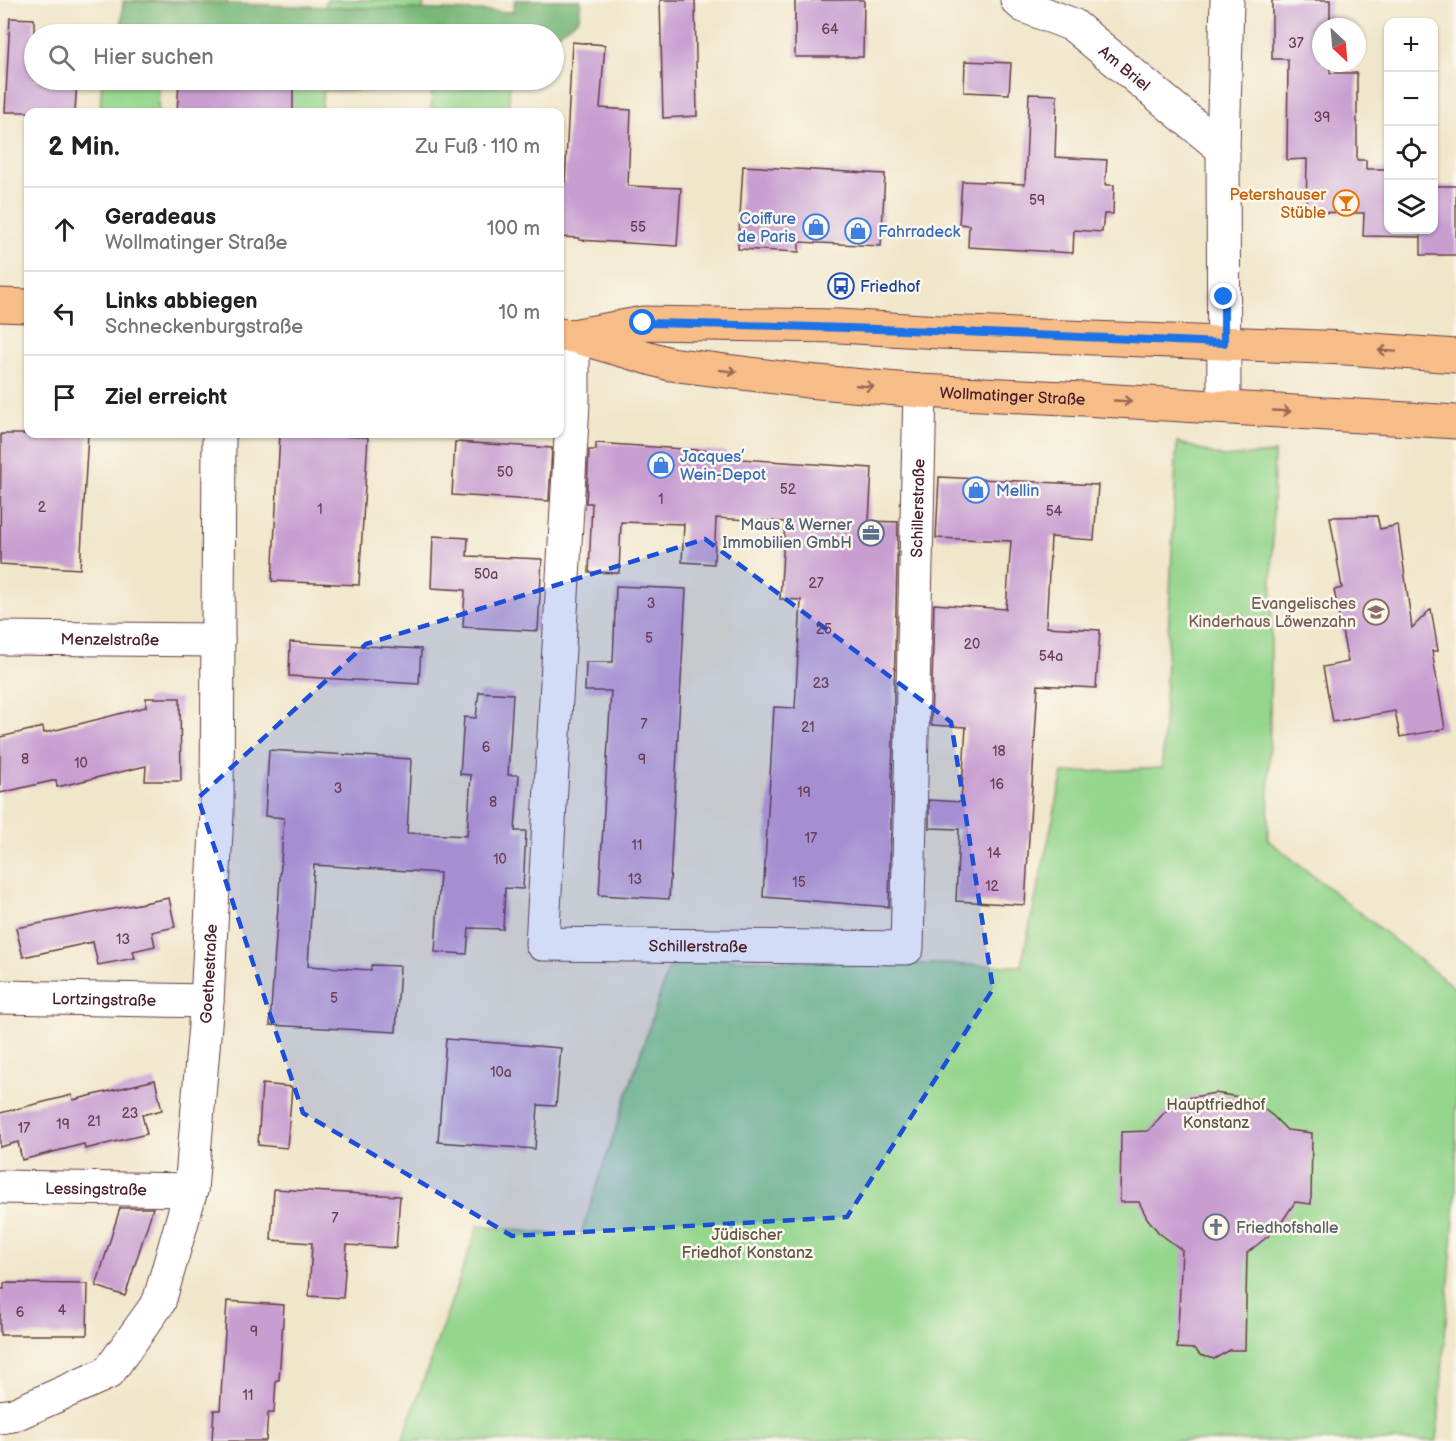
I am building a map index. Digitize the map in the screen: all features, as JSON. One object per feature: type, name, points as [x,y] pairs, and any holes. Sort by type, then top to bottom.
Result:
[{"type":"main road","points":[[0,305],[24,306]]},
{"type":"main road","points":[[566,335],[643,323],[839,326],[1456,356]]},
{"type":"main road","name":"Wollmatinger Straße","points":[[566,335],[670,364],[807,381],[920,391],[1456,422]]},
{"type":"street","name":"Am Briel","points":[[1017,0],[1024,6],[1073,26],[1223,149]]},
{"type":"street","points":[[1224,407],[1223,149],[1227,0]]},
{"type":"street","name":"Schillerstraße","points":[[566,335],[572,415],[542,944],[907,948],[920,391]]},
{"type":"street","name":"Goethestraße","points":[[0,1417],[13,1415],[108,1373],[159,1302],[191,1190],[207,1001],[217,813],[219,438]]},
{"type":"street","name":"Menzelstraße","points":[[0,638],[218,639]]},
{"type":"street","name":"Lortzingstraße","points":[[0,997],[207,1001]]},
{"type":"street","name":"Lessingstraße","points":[[0,1187],[191,1190]]},
{"type":"highlighted area","points":[[705,539],[951,722],[993,989],[847,1217],[512,1236],[303,1113],[198,798],[366,644]]},
{"type":"green space","points":[[134,0],[227,0],[227,4],[134,2]]},
{"type":"green space","points":[[326,0],[424,0],[423,10],[325,7]]},
{"type":"green space","points":[[515,0],[581,0],[579,18],[564,29],[564,24],[122,24],[123,1],[513,12]]},
{"type":"green space","points":[[101,90],[159,90],[158,108],[100,108]]},
{"type":"green space","points":[[254,90],[432,90],[323,91],[321,108],[253,108]]},
{"type":"green space","points":[[432,90],[509,90],[508,108],[431,108]]},
{"type":"green space","name":"Hauptfriedhof Konstanz","points":[[1177,442],[1223,457],[1274,453],[1268,840],[1456,989],[1456,1190],[1437,1441],[402,1441],[478,1226],[580,1237],[672,958],[1021,966],[1063,773],[1162,768]]},
{"type":"building","points":[[660,0],[695,0],[697,116],[663,118]]},
{"type":"building","points":[[795,0],[864,0],[863,57],[795,57]]},
{"type":"building","points":[[1272,0],[1330,0],[1330,18],[1312,18],[1312,72],[1357,73],[1357,160],[1366,160],[1366,169],[1384,169],[1384,234],[1438,234],[1438,186],[1456,186],[1456,255],[1421,255],[1421,237],[1363,236],[1364,213],[1306,212],[1307,159],[1287,160],[1288,59],[1272,59]]},
{"type":"building","points":[[10,18],[34,19],[34,24],[24,24],[24,90],[76,90],[75,108],[24,108],[24,112],[5,112]]},
{"type":"building","points":[[572,42],[605,45],[600,108],[631,110],[628,186],[681,188],[677,246],[564,237]]},
{"type":"building","points":[[965,61],[1011,63],[1009,94],[964,92]]},
{"type":"building","points":[[178,90],[293,90],[293,108],[177,108]]},
{"type":"building","points":[[1029,94],[1057,95],[1055,157],[1107,160],[1105,185],[1114,185],[1113,214],[1104,214],[1102,232],[1074,230],[1073,253],[968,247],[969,225],[959,224],[962,181],[1025,184]]},
{"type":"building","points":[[743,166],[885,174],[881,246],[799,242],[799,252],[738,249]]},
{"type":"building","points":[[1,434],[24,434],[24,438],[88,438],[80,569],[0,564]]},
{"type":"building","points":[[280,438],[368,438],[359,585],[272,581]]},
{"type":"building","points":[[455,442],[552,448],[549,501],[452,495]]},
{"type":"building","points":[[596,443],[726,452],[726,458],[872,468],[869,521],[898,522],[889,907],[763,897],[774,707],[795,708],[801,600],[780,599],[785,522],[716,518],[714,564],[682,562],[684,524],[621,522],[619,573],[589,572],[592,503],[586,503],[589,450],[596,450]]},
{"type":"building","points":[[939,477],[1098,485],[1094,540],[1051,537],[1046,627],[1100,630],[1096,688],[1038,685],[1025,905],[956,901],[959,829],[929,828],[929,800],[961,802],[966,727],[931,725],[934,604],[1006,609],[1011,541],[936,538]]},
{"type":"building","points":[[1377,516],[1380,529],[1398,525],[1412,628],[1431,609],[1438,651],[1432,651],[1445,729],[1400,737],[1395,711],[1333,722],[1323,667],[1348,662],[1334,590],[1342,588],[1330,517]]},
{"type":"building","points":[[433,536],[468,538],[467,556],[542,559],[538,631],[463,627],[465,590],[431,588]]},
{"type":"building","points":[[616,586],[686,589],[669,899],[599,895],[611,691],[585,691],[586,662],[613,662]]},
{"type":"building","points":[[290,642],[421,649],[419,684],[289,676]]},
{"type":"building","points":[[479,692],[513,694],[508,775],[519,775],[515,831],[526,831],[523,889],[505,888],[503,929],[469,928],[467,954],[435,952],[440,873],[314,865],[308,966],[371,970],[371,965],[400,966],[396,1032],[270,1025],[284,818],[265,816],[269,750],[411,759],[407,833],[467,836],[471,775],[460,774],[464,717],[476,718]]},
{"type":"building","points":[[146,698],[180,698],[181,781],[145,781],[146,766],[57,787],[56,780],[0,793],[0,737],[43,727],[44,733],[146,707]]},
{"type":"building","points":[[169,898],[175,927],[152,932],[155,946],[133,951],[135,958],[98,965],[93,942],[23,957],[16,928]]},
{"type":"building","points":[[446,1039],[561,1048],[556,1106],[538,1105],[535,1149],[438,1142]]},
{"type":"building","points":[[155,1080],[162,1110],[142,1115],[147,1134],[85,1149],[84,1144],[22,1160],[18,1142],[0,1147],[0,1113],[72,1095],[73,1100]]},
{"type":"building","points":[[262,1084],[292,1087],[287,1148],[258,1145]]},
{"type":"building","name":"Friedhofshalle","points":[[1215,1093],[1245,1098],[1273,1116],[1287,1130],[1312,1133],[1311,1204],[1295,1202],[1277,1229],[1247,1253],[1245,1350],[1230,1350],[1214,1359],[1200,1355],[1195,1349],[1177,1348],[1182,1250],[1159,1233],[1147,1218],[1139,1202],[1120,1202],[1121,1132],[1148,1131],[1174,1105],[1188,1098]]},
{"type":"building","points":[[274,1189],[400,1196],[396,1248],[347,1245],[343,1298],[309,1296],[312,1243],[271,1240]]},
{"type":"building","points":[[120,1208],[153,1208],[125,1296],[96,1286]]},
{"type":"building","points":[[4,1283],[88,1284],[87,1335],[0,1335],[0,1289],[4,1289]]},
{"type":"building","points":[[227,1301],[284,1305],[279,1380],[276,1380],[274,1413],[268,1413],[266,1441],[212,1441],[214,1410],[220,1410]]},
{"type":"place","name":"Petershauser Stüble","points":[[1346,203]]},
{"type":"place","name":"Coiffure de Paris","points":[[816,227]]},
{"type":"place","name":"Fahrradeck","points":[[858,231]]},
{"type":"place","name":"Friedhof","points":[[841,286]]},
{"type":"place","name":"Jacques’ Wein-Depot","points":[[661,465]]},
{"type":"place","name":"Mellin","points":[[976,490]]},
{"type":"place","name":"Maus & Werner Immobilien GmbH","points":[[871,533]]},
{"type":"place","name":"Evangelisches Kinderhaus Löwenzahn","points":[[1376,612]]},
{"type":"place","name":"Friedhofshalle","points":[[1216,1227]]},
{"type":"route","points":[[643,323],[839,326],[1224,343],[1224,297]]},
{"type":"park label","name":"Jüdischer Friedhof Konstanz","points":[[747,1243]]}]
